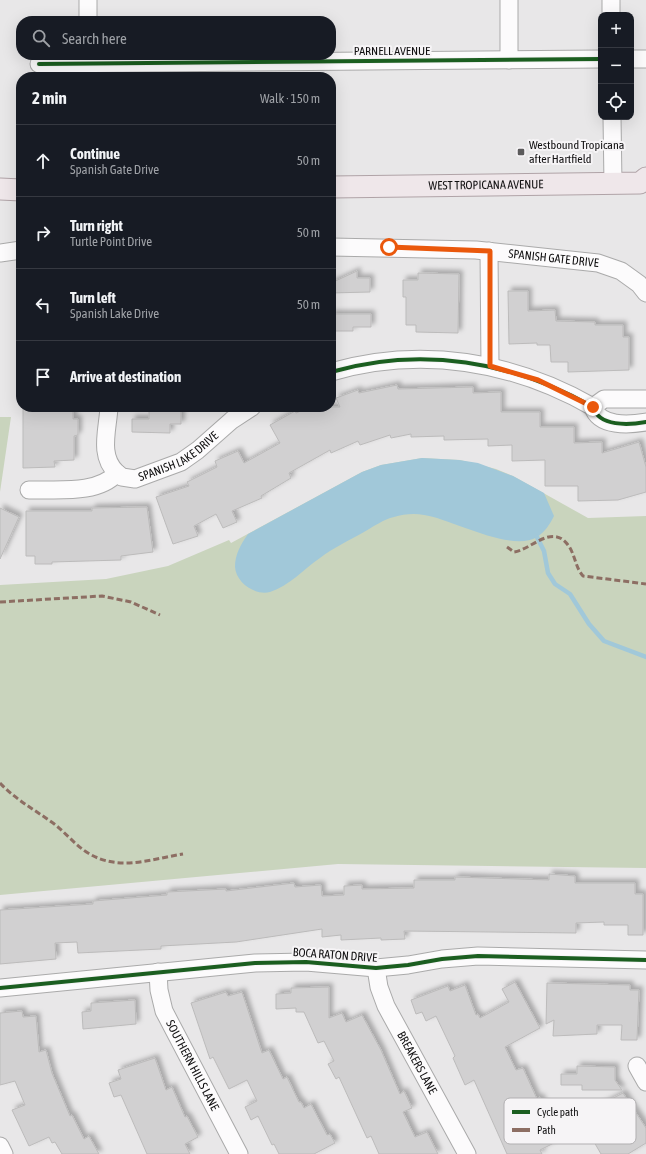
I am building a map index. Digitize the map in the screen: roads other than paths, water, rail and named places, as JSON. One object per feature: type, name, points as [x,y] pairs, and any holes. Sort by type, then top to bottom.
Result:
[{"type":"main road","name":"WEST TROPICANA AVENUE","points":[[336,187],[644,183]]},
{"type":"main road","points":[[0,189],[16,190]]},
{"type":"street","points":[[88,0],[88,16]]},
{"type":"street","points":[[509,0],[510,60]]},
{"type":"street","points":[[611,0],[611,12]]},
{"type":"street","name":"PARNELL AVENUE","points":[[336,60],[598,59]]},
{"type":"street","points":[[634,59],[646,59]]},
{"type":"street","name":"PARNELL AVENUE","points":[[39,64],[78,60]]},
{"type":"street","points":[[612,120],[613,184]]},
{"type":"street","name":"SPANISH GATE DRIVE","points":[[336,247],[490,251],[586,262],[610,266],[631,277],[646,293]]},
{"type":"street","points":[[0,253],[16,251]]},
{"type":"street","points":[[490,251],[490,366]]},
{"type":"street","points":[[336,371],[368,363],[417,359],[441,359],[490,366],[538,380],[593,407],[599,417],[610,423],[646,422]]},
{"type":"street","points":[[593,407],[604,399],[646,399]]},
{"type":"street","points":[[29,490],[97,487],[111,480],[116,473],[108,463],[105,450],[109,412]]},
{"type":"street","name":"SPANISH LAKE DRIVE","points":[[116,473],[122,477],[135,479],[181,462],[198,450],[232,420],[244,412]]},
{"type":"street","name":"BOCA RATON DRIVE","points":[[0,988],[158,972],[280,962],[376,968],[470,956],[646,960]]},
{"type":"street","name":"BREAKERS LANE","points":[[376,968],[379,987],[386,1006],[467,1154]]},
{"type":"street","name":"SOUTHERN HILLS LANE","points":[[158,972],[159,990],[164,1011],[239,1154]]},
{"type":"street","points":[[637,1066],[646,1082]]},
{"type":"street","points":[[0,1146],[4,1154]]},
{"type":"water","points":[[422,458],[459,460],[478,463],[513,476],[544,493],[554,516],[547,528],[537,537],[526,541],[512,541],[481,534],[424,515],[401,515],[382,521],[336,547],[314,562],[290,582],[270,592],[265,593],[253,590],[239,578],[235,567],[237,553],[248,534],[362,472],[381,465]]},
{"type":"waterway","points":[[537,537],[544,551],[548,573],[555,584],[570,594],[589,624],[604,641],[646,657]]},
{"type":"place","name":"Westbound Tropicana after Hartfield","points":[[521,152]]}]
